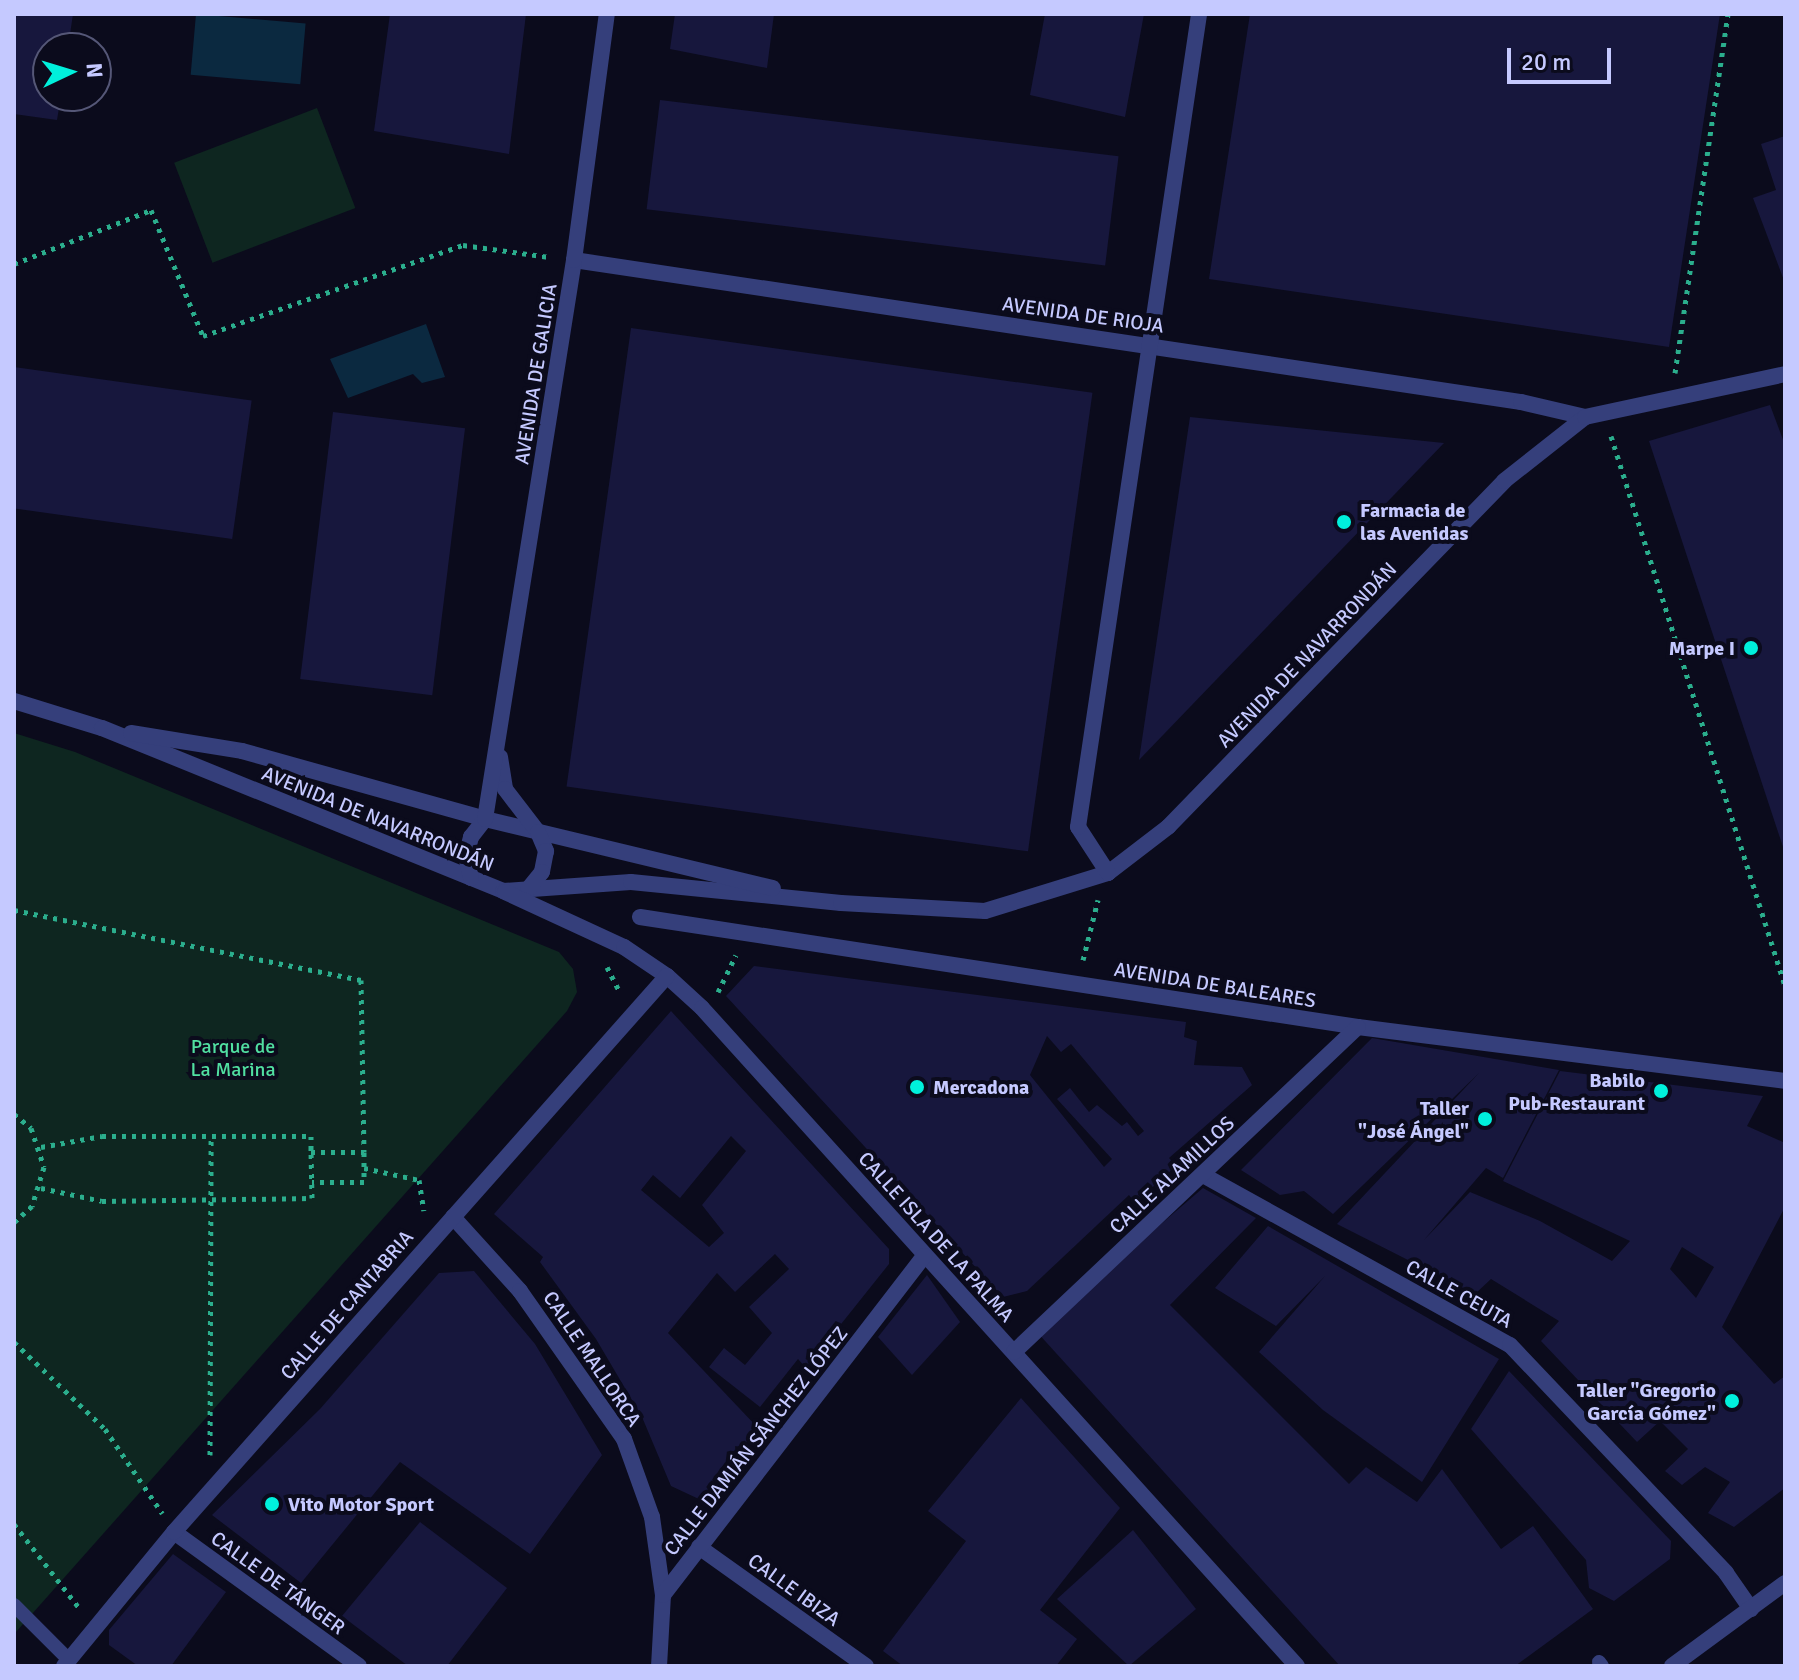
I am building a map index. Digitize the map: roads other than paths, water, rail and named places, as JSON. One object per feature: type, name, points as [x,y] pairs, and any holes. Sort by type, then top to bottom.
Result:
[{"type":"street","name":"AVENIDA DE GALICIA","points":[[485,819],[574,260],[607,14]]},
{"type":"street","points":[[1108,873],[1078,827],[1199,14]]},
{"type":"street","name":"AVENIDA DE RIOJA","points":[[574,260],[1149,345],[1585,417]]},
{"type":"street","name":"AVENIDA DE NAVARRONDÁN","points":[[14,701],[102,728],[503,891],[631,882],[841,903],[985,911],[1108,873],[1168,827],[1504,481],[1585,417],[1785,374]]},
{"type":"street","name":"AVENIDA DE NAVARRONDÁN","points":[[102,728],[242,751],[485,819],[841,903]]},
{"type":"street","name":"AVENIDA DE GALICIA","points":[[498,739],[505,789],[538,832]]},
{"type":"street","points":[[471,878],[466,857],[471,837],[485,819]]},
{"type":"street","points":[[528,889],[542,872],[546,851],[538,832]]},
{"type":"street","name":"CALLE ISLA DE LA PALMA","points":[[503,891],[624,947],[667,976],[1014,1352],[1297,1666]]},
{"type":"street","name":"AVENIDA DE BALEARES","points":[[640,917],[1358,1027],[1785,1081]]},
{"type":"street","name":"CALLE DE CANTABRIA","points":[[70,1664],[174,1532],[667,976]]},
{"type":"street","name":"CALLE ALAMILLOS","points":[[1014,1352],[1358,1027]]},
{"type":"street","name":"CALLE CEUTA","points":[[1203,1175],[1510,1345],[1726,1573],[1751,1609]]},
{"type":"street","name":"CALLE MALLORCA","points":[[453,1217],[520,1291],[624,1439],[652,1517],[663,1595]]},
{"type":"street","name":"CALLE DAMIÁN SÁNCHEZ LÓPEZ","points":[[663,1595],[924,1256]]},
{"type":"street","name":"CALLE DE TÁNGER","points":[[174,1532],[359,1666]]},
{"type":"street","name":"CALLE IBIZA","points":[[699,1547],[866,1666]]},
{"type":"street","points":[[1672,1666],[1785,1583]]},
{"type":"street","points":[[659,1666],[663,1595]]},
{"type":"lane","points":[[14,1605],[70,1664]]},
{"type":"water","points":[[196,14],[306,24],[300,84],[191,75]]},
{"type":"water","points":[[426,324],[445,377],[422,383],[413,374],[348,398],[330,359]]},
{"type":"place","name":"Farmacia de las Avenidas","points":[[1344,522]]},
{"type":"place","name":"Marpe I","points":[[1751,648]]},
{"type":"place","name":"Mercadona","points":[[917,1087]]},
{"type":"place","name":"Babilo Pub-Restaurant","points":[[1661,1091]]},
{"type":"place","name":"Taller \"José Ángel\"","points":[[1485,1119]]},
{"type":"place","name":"Taller \"Gregorio García Gómez\"","points":[[1732,1401]]},
{"type":"place","name":"Vito Motor Sport","points":[[272,1504]]},
{"type":"park label","name":"Parque de La Marina","points":[[233,1058]]}]
